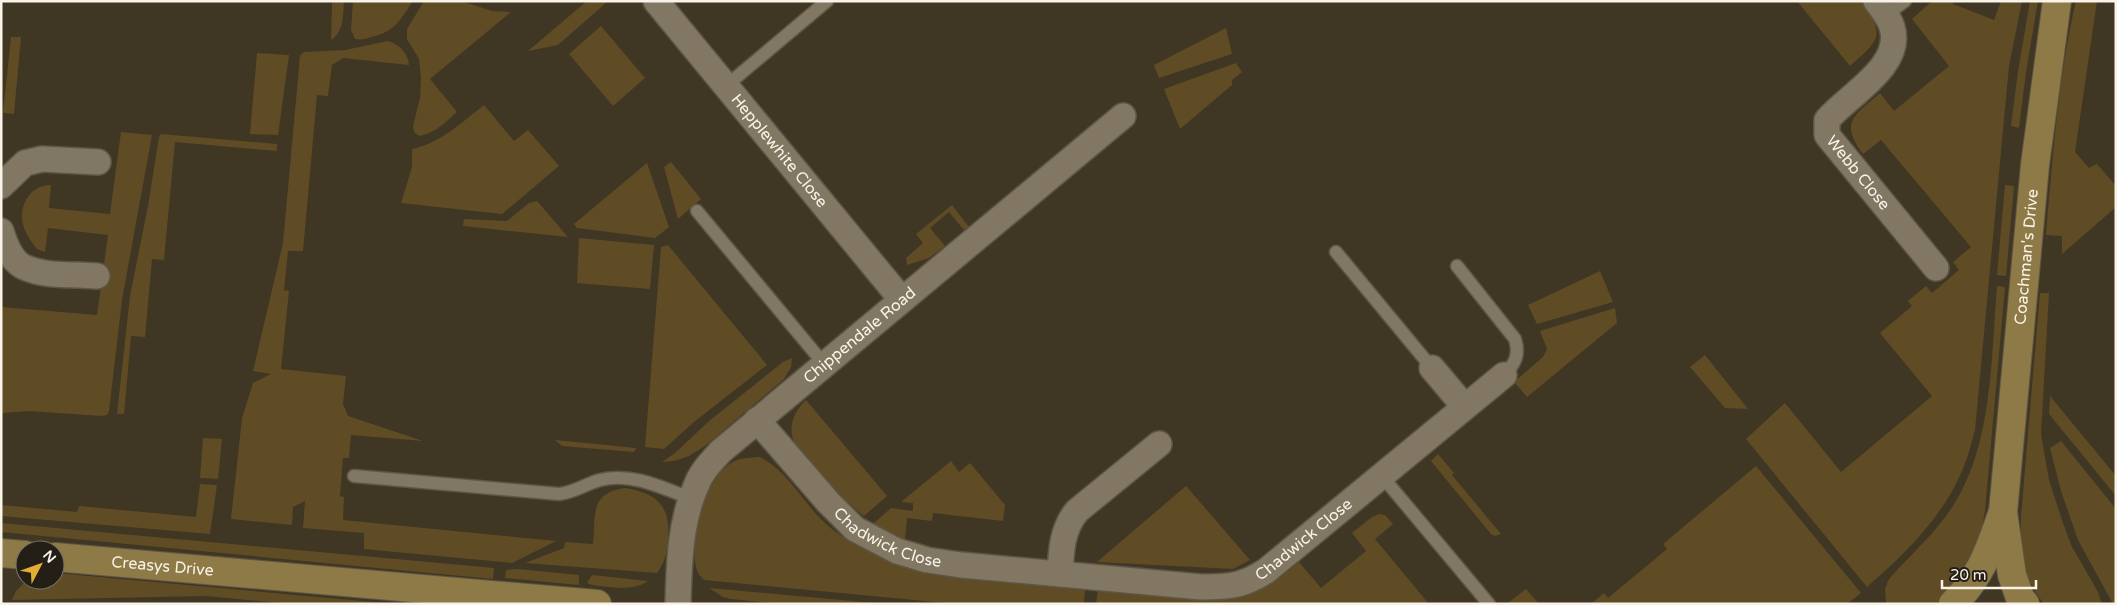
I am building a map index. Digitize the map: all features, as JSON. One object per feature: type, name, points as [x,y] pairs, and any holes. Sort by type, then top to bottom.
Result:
[{"type":"street","name":"Hepplewhite Close","points":[[656,1],[902,300]]},
{"type":"street","name":"Coachman's Drive","points":[[2025,604],[2020,598],[2012,575],[2003,512],[2034,165],[2058,1]]},
{"type":"street","name":"Webb Close","points":[[1889,6],[1894,40],[1892,52],[1874,77],[1835,110],[1827,120],[1827,135],[1936,268]]},
{"type":"street","name":"Chippendale Road","points":[[678,604],[681,550],[695,486],[721,451],[824,364],[1025,200],[1123,116]]},
{"type":"street","points":[[1,186],[24,163],[42,159],[98,162]]},
{"type":"street","points":[[1,231],[11,255],[22,266],[40,272],[97,276]]},
{"type":"street","points":[[1432,368],[1464,406]]},
{"type":"street","name":"Chadwick Close","points":[[757,420],[839,514],[855,529],[897,551],[928,560],[1201,587],[1227,587],[1240,585],[1266,571],[1380,475],[1504,375]]},
{"type":"street","points":[[1060,574],[1062,543],[1069,521],[1077,511],[1159,444]]},
{"type":"street","name":"Coachman's Drive","points":[[1953,604],[1972,584],[1980,570],[2003,512]]},
{"type":"street","points":[[1,552],[15,554]]},
{"type":"street","name":"Creasys Drive","points":[[65,558],[597,604]]},
{"type":"lane","points":[[726,86],[827,1]]},
{"type":"lane","points":[[697,211],[824,364]]},
{"type":"lane","points":[[1336,252],[1432,368]]},
{"type":"lane","points":[[1457,266],[1515,339],[1518,347],[1517,357],[1504,375]]},
{"type":"lane","points":[[1380,475],[1488,604]]},
{"type":"lane","points":[[354,476],[559,494],[573,492],[600,480],[615,478],[638,480],[692,499]]},
{"type":"shaded area","points":[[332,1],[344,1],[341,28],[331,40]]},
{"type":"shaded area","points":[[353,1],[413,1],[396,24],[386,32],[365,39],[355,39],[351,30]]},
{"type":"shaded area","points":[[424,1],[461,1],[492,11],[511,12],[430,79],[457,112],[435,130],[419,136],[414,132],[413,126],[420,98],[421,78],[419,59],[407,39],[407,29]]},
{"type":"shaded area","points":[[587,1],[608,1],[558,45],[528,51]]},
{"type":"shaded area","points":[[1797,1],[1863,1],[1870,13],[1876,31],[1873,43],[1850,66]]},
{"type":"shaded area","points":[[1932,1],[1954,1],[1953,4],[1994,20],[2001,1],[2022,1],[2009,66],[1975,430],[1964,466],[1954,488],[1933,520],[1895,562],[1867,587],[1746,439],[1785,403],[1841,472],[1932,396],[1880,333],[1912,306],[1908,301],[1926,286],[1932,293],[1959,270],[1953,262],[1971,247],[1881,140],[1863,154],[1852,134],[1851,127],[1857,114],[1880,93],[1894,111],[1949,66],[1912,19]]},
{"type":"shaded area","points":[[2030,1],[2038,1],[2019,128],[2011,126]]},
{"type":"shaded area","points":[[2076,1],[2097,1],[2075,152],[2089,168],[2097,164],[2116,186],[2116,207],[2062,254],[2062,236],[2046,235],[2060,88]]},
{"type":"shaded area","points":[[601,26],[645,78],[613,106],[569,54]]},
{"type":"shaded area","points":[[1226,28],[1232,54],[1159,78],[1154,65]]},
{"type":"shaded area","points":[[11,37],[21,37],[14,114],[3,113]]},
{"type":"shaded area","points":[[388,41],[396,44],[403,50],[409,65],[343,58],[332,65],[328,96],[317,95],[303,251],[288,251],[284,290],[289,291],[281,369],[346,376],[343,404],[348,416],[423,441],[351,435],[349,458],[343,458],[340,496],[344,497],[343,520],[556,541],[512,563],[364,549],[364,533],[303,528],[305,501],[293,507],[292,525],[231,519],[242,418],[253,383],[271,374],[253,371],[283,243],[300,56],[304,52],[345,50]]},
{"type":"shaded area","points":[[257,53],[289,55],[278,135],[250,134]]},
{"type":"shaded area","points":[[1236,63],[1242,72],[1232,80],[1232,85],[1180,129],[1164,89]]},
{"type":"shaded area","points":[[484,105],[514,141],[528,130],[559,166],[502,214],[401,203],[412,167],[412,149],[442,137]]},
{"type":"shaded area","points":[[121,132],[152,135],[122,300],[109,411],[107,415],[102,416],[28,411],[1,413],[1,307],[97,315],[108,235],[48,228],[45,252],[37,249],[25,231],[22,220],[24,206],[31,193],[43,186],[51,185],[49,208],[110,214]]},
{"type":"shaded area","points":[[161,134],[277,144],[277,151],[175,142],[164,260],[152,259],[145,337],[131,336],[124,414],[117,414],[130,296]]},
{"type":"shaded area","points":[[671,162],[701,199],[678,219],[664,167]]},
{"type":"shaded area","points":[[647,163],[669,227],[655,238],[577,228],[574,224]]},
{"type":"shaded area","points":[[2005,185],[2014,186],[2006,276],[1997,275]]},
{"type":"shaded area","points":[[537,201],[568,237],[463,226],[464,219],[507,221],[529,203]]},
{"type":"shaded area","points":[[952,205],[969,227],[964,230],[949,212],[930,228],[945,246],[929,258],[907,265],[906,258],[923,243],[916,234]]},
{"type":"shaded area","points":[[579,238],[654,245],[650,289],[577,283]]},
{"type":"shaded area","points":[[668,245],[767,365],[694,422],[664,449],[645,447],[661,247]]},
{"type":"shaded area","points":[[1600,271],[1613,302],[1537,324],[1528,305]]},
{"type":"shaded area","points":[[1997,286],[2005,287],[1985,511],[1977,556],[1949,592],[1936,604],[1886,604],[1885,589],[1888,581],[1949,512],[1966,482],[1976,455],[1988,399]]},
{"type":"shaded area","points":[[2040,293],[2049,293],[2041,434],[2049,480],[2071,545],[2098,592],[2102,604],[2044,604],[2031,583],[2024,563],[2021,541],[2021,516]]},
{"type":"shaded area","points":[[1615,308],[1617,323],[1527,397],[1514,382],[1543,357],[1547,349],[1540,331]]},
{"type":"shaded area","points":[[1705,355],[1748,409],[1725,408],[1690,367]]},
{"type":"shaded area","points":[[792,358],[791,367],[784,379],[705,446],[689,456],[674,461],[662,462],[675,453],[709,421],[783,362]]},
{"type":"shaded area","points":[[2050,396],[2116,476],[2116,496],[2049,414]]},
{"type":"shaded area","points":[[806,400],[887,496],[864,516],[835,491],[805,458],[793,439],[792,422],[799,408]]},
{"type":"shaded area","points":[[203,438],[222,439],[218,479],[200,478]]},
{"type":"shaded area","points":[[555,440],[636,448],[634,452],[562,446]]},
{"type":"shaded area","points":[[2061,441],[2116,509],[2116,604],[2113,604],[2078,540],[2061,491],[2050,448]]},
{"type":"shaded area","points":[[1438,454],[1454,473],[1452,475],[1501,534],[1495,536],[1491,534],[1431,461]]},
{"type":"shaded area","points":[[760,457],[781,472],[822,521],[860,547],[889,560],[921,570],[953,576],[986,581],[1085,589],[1084,604],[956,604],[704,580],[697,570],[695,543],[701,510],[707,495],[723,469],[736,460]]},
{"type":"shaded area","points":[[951,461],[959,472],[970,463],[1005,505],[1003,521],[933,513],[932,521],[907,518],[905,540],[873,524],[891,508],[913,511],[913,503],[901,502]]},
{"type":"shaded area","points":[[1756,466],[1861,593],[1847,604],[1591,604],[1604,593],[1608,598],[1667,549],[1663,544]]},
{"type":"shaded area","points":[[200,484],[217,485],[210,534],[1,516],[1,505],[77,512],[79,506],[196,517]]},
{"type":"shaded area","points":[[1186,486],[1250,560],[1233,569],[1097,562]]},
{"type":"shaded area","points":[[625,488],[646,493],[660,503],[664,510],[667,518],[668,545],[664,561],[657,573],[525,563],[564,548],[565,542],[593,544],[595,515],[600,500],[613,491]]},
{"type":"shaded area","points":[[1379,514],[1385,515],[1393,524],[1375,539],[1429,604],[1096,604],[1098,589],[1232,598],[1242,596],[1260,590],[1299,562],[1321,588],[1366,551],[1352,533],[1372,517]]},
{"type":"shaded area","points":[[1,523],[494,568],[493,579],[1,532]]},
{"type":"shaded area","points":[[518,569],[579,575],[579,585],[505,578],[506,570]]},
{"type":"shaded area","points":[[65,574],[395,604],[292,604],[205,596],[12,600],[16,591],[65,590]]},
{"type":"shaded area","points":[[592,575],[648,581],[635,587],[607,587],[587,583]]},
{"type":"shaded area","points":[[709,588],[886,604],[781,604],[731,599],[723,597]]},
{"type":"shaded area","points":[[1526,589],[1539,604],[1508,603]]}]
